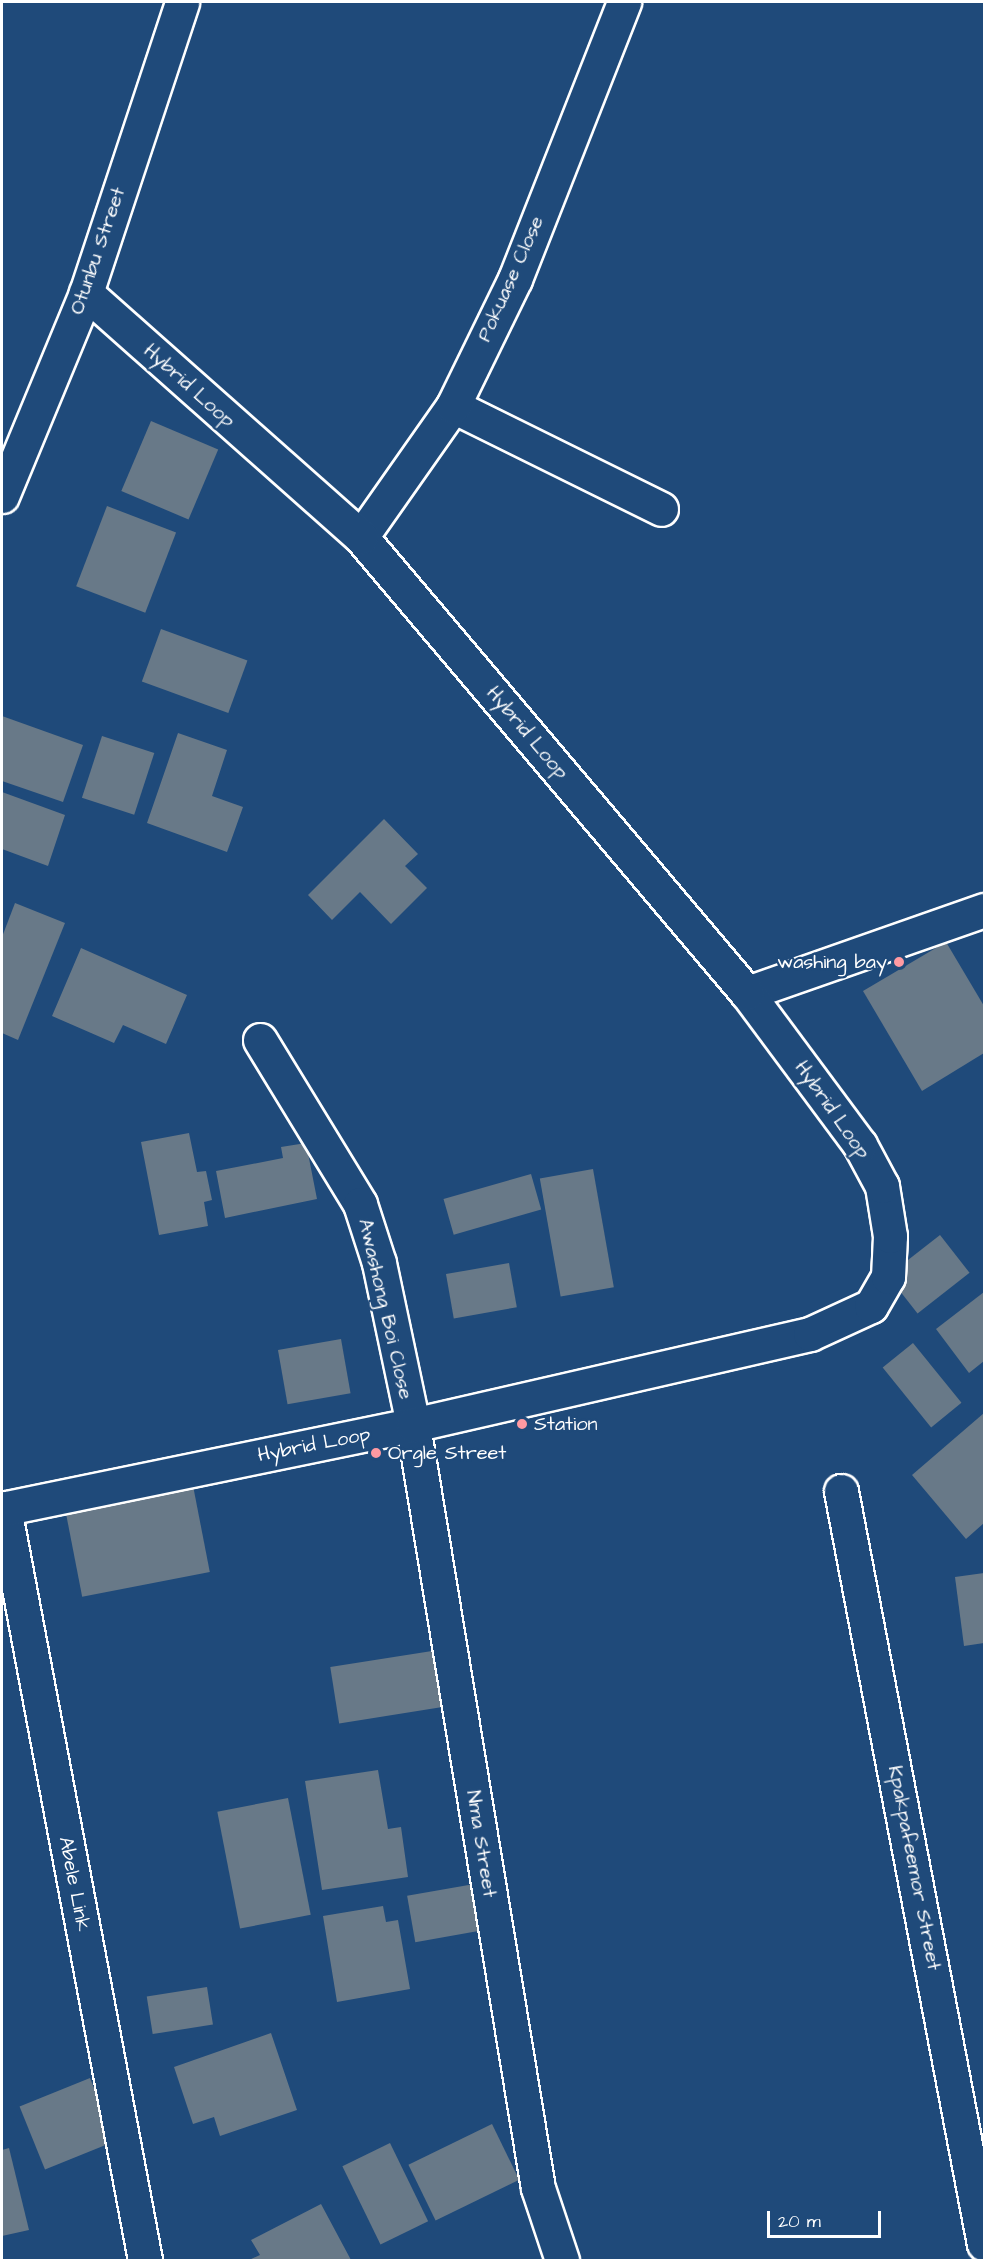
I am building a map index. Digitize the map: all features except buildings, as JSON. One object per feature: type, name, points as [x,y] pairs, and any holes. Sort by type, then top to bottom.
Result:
[{"type":"street","name":"Otunbu Street","points":[[2,496],[86,293],[182,2]]},
{"type":"street","name":"Pokuase Close","points":[[361,537],[453,406],[515,279],[624,2]]},
{"type":"street","name":"Hybrid Loop","points":[[2,1509],[413,1425],[810,1334],[871,1306],[888,1277],[890,1236],[882,1186],[860,1145],[747,993],[361,537],[86,293]]},
{"type":"street","points":[[453,406],[661,509]]},
{"type":"street","points":[[747,993],[984,910]]},
{"type":"street","name":"Awashong Boi Close","points":[[260,1040],[360,1204],[379,1263],[413,1425]]},
{"type":"street","name":"Nma Street","points":[[413,1425],[537,2188],[562,2260]]},
{"type":"street","name":"Kpakpafeemor Street","points":[[841,1491],[984,2244]]},
{"type":"street","name":"Abele Link","points":[[2,1509],[145,2260]]},
{"type":"place","name":"washing bay","points":[[899,962]]},
{"type":"place","name":"Station","points":[[522,1424]]},
{"type":"place","name":"Orgle Street","points":[[376,1453]]}]
